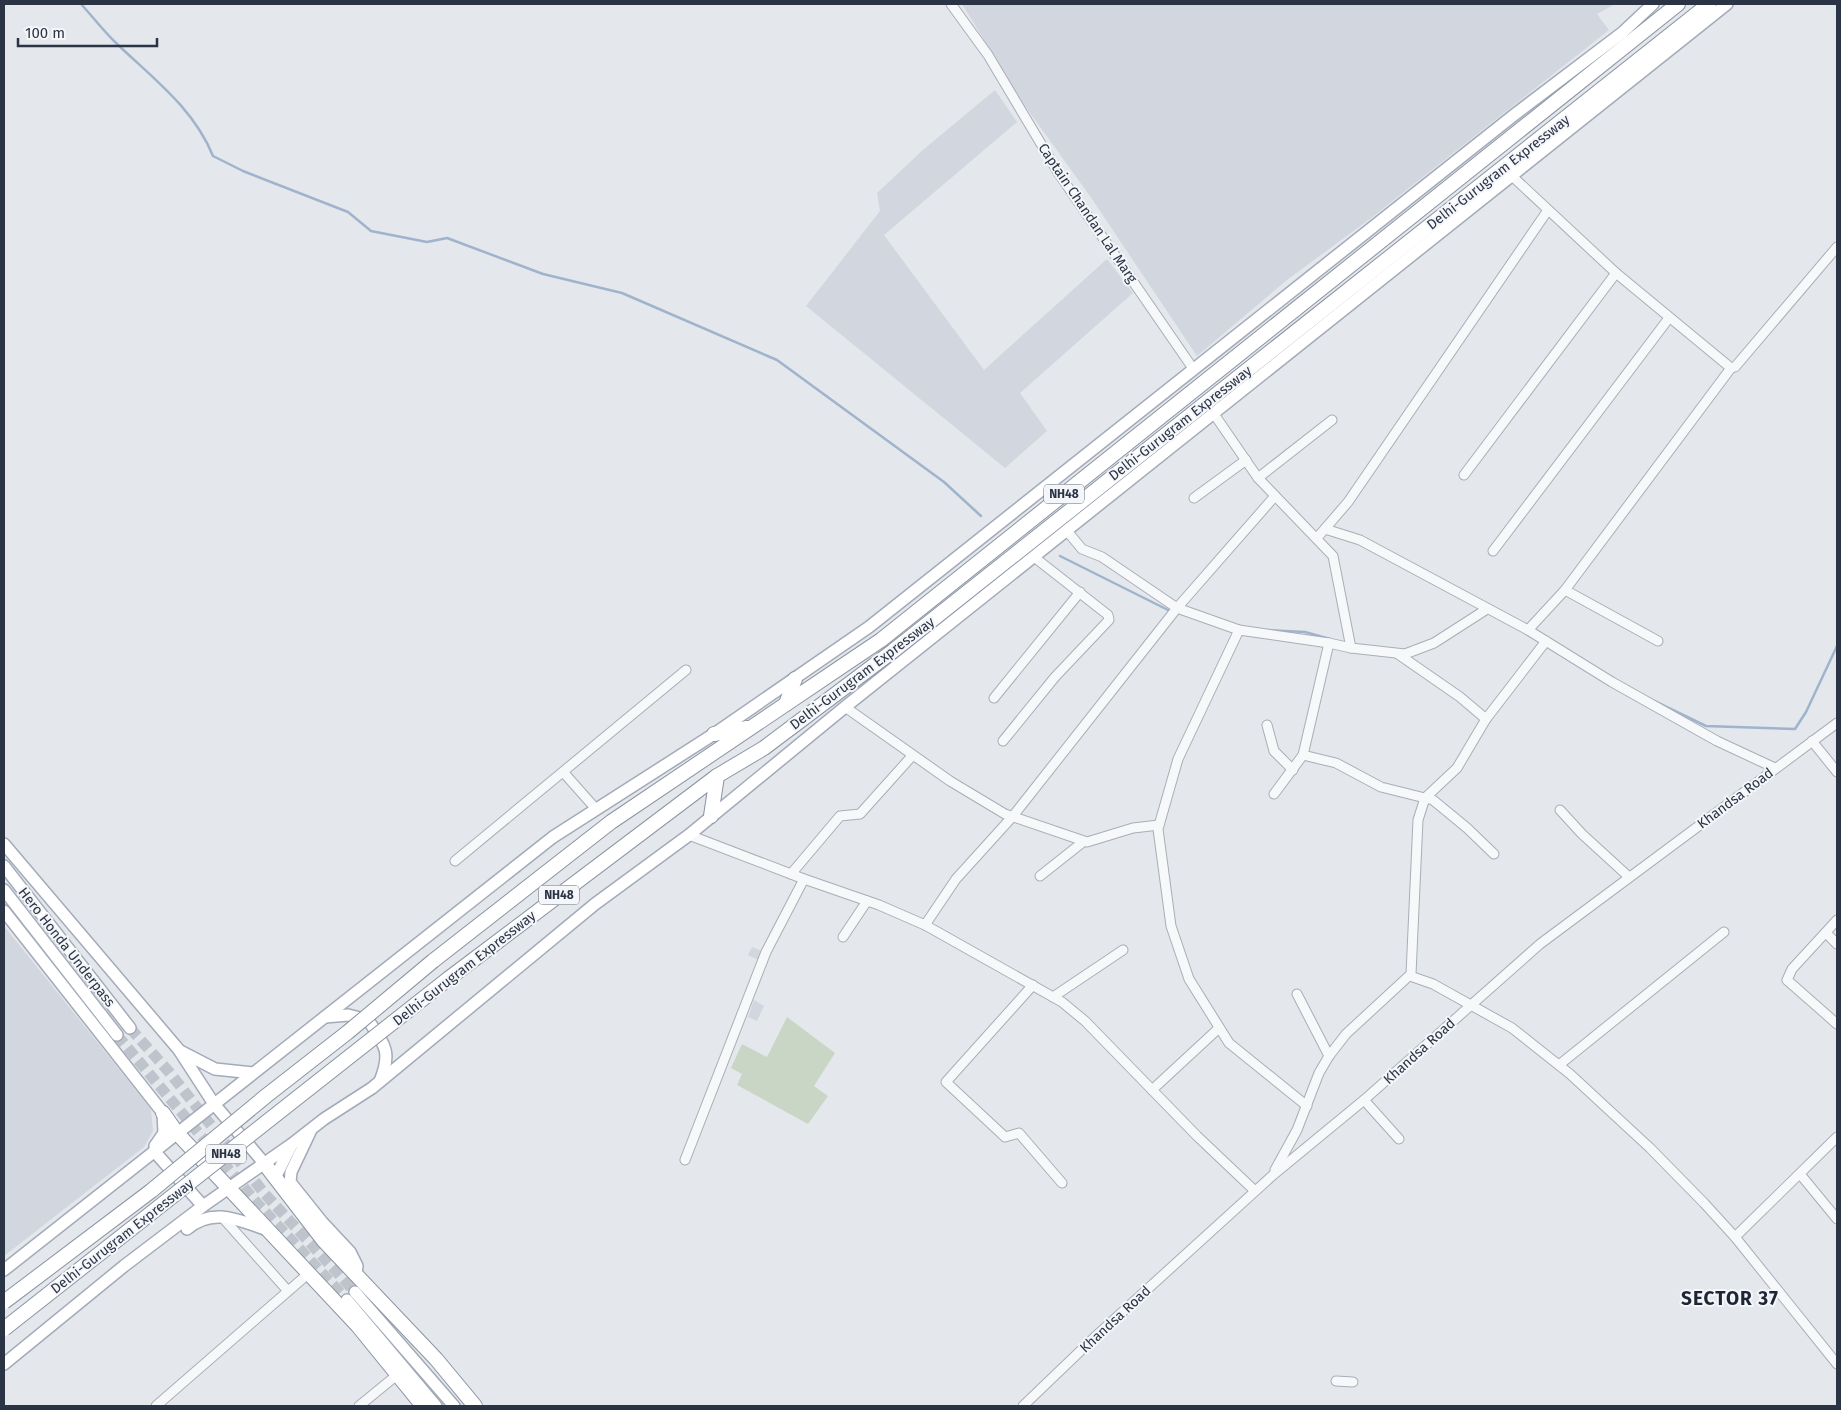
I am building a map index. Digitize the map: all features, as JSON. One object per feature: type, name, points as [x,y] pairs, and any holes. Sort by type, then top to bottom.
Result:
[{"type":"highway","name":"Delhi-Gurugram Expressway","points":[[4,1302],[151,1191],[433,961],[611,822],[881,640],[1678,4]]},
{"type":"highway","name":"Delhi-Gurugram Expressway","points":[[4,1329],[448,979],[717,776],[764,748],[1083,510],[1709,4]]},
{"type":"highway","points":[[786,704],[795,679]]},
{"type":"highway","points":[[714,734],[753,727]]},
{"type":"highway","points":[[712,816],[717,776]]},
{"type":"highway","points":[[163,1114],[228,1188],[272,1232],[358,1326],[423,1406]]},
{"type":"highway","points":[[264,1163],[324,1240],[436,1359],[475,1406]]},
{"type":"main road","points":[[4,1270],[553,837],[714,734],[869,627],[1514,114],[1622,33],[1653,4]]},
{"type":"main road","points":[[4,1364],[203,1206],[379,1082],[595,904],[689,835],[1068,531],[1083,510],[1214,414],[1727,4]]},
{"type":"main road","points":[[4,844],[179,1050],[214,1104],[264,1163]]},
{"type":"main road","name":"Hero Honda Underpass","points":[[4,866],[130,1028]]},
{"type":"main road","name":"Hero Honda Underpass","points":[[4,890],[118,1035]]},
{"type":"main road","points":[[4,911],[163,1114],[164,1133],[150,1154]]},
{"type":"main road","points":[[325,1017],[348,1015],[368,1020],[386,1048],[388,1058],[379,1082]]},
{"type":"main road","points":[[179,1050],[215,1069],[253,1073]]},
{"type":"main road","points":[[312,1128],[291,1172],[290,1182],[322,1222],[350,1252],[357,1266],[356,1274]]},
{"type":"main road","points":[[275,1178],[292,1144]]},
{"type":"main road","points":[[150,1154],[203,1206]]},
{"type":"main road","points":[[139,1256],[149,1255],[197,1220],[211,1216],[222,1217],[272,1232]]},
{"type":"main road","points":[[436,1406],[351,1296],[454,1406]]},
{"type":"street","name":"Captain Chandan Lal Marg","points":[[951,4],[988,55],[1059,174],[1194,370]]},
{"type":"street","points":[[1512,176],[1616,273],[1731,368]]},
{"type":"street","points":[[1317,538],[1354,494],[1548,210]]},
{"type":"street","points":[[1528,630],[1565,590],[1731,368],[1735,367],[1837,247]]},
{"type":"street","points":[[1464,475],[1616,273]]},
{"type":"street","points":[[1492,551],[1669,318]]},
{"type":"street","points":[[1214,414],[1258,478],[1317,538],[1336,562],[1338,585],[1351,648]]},
{"type":"street","points":[[1258,478],[1332,420]]},
{"type":"street","points":[[1194,498],[1246,460]]},
{"type":"street","points":[[925,925],[956,879],[1013,816],[1177,608],[1275,496]]},
{"type":"street","points":[[1324,529],[1360,540],[1528,630],[1612,682],[1717,742],[1775,768]]},
{"type":"street","points":[[1068,531],[1082,548],[1102,557],[1177,608],[1239,630],[1329,642],[1351,648],[1397,654],[1413,652],[1434,644],[1488,609]]},
{"type":"street","points":[[1003,741],[1055,677],[1109,622],[1108,615],[1034,557]]},
{"type":"street","points":[[1565,590],[1658,641]]},
{"type":"street","points":[[994,698],[1080,592]]},
{"type":"street","points":[[1239,630],[1178,759],[1165,811],[1159,825],[1158,834],[1171,926],[1189,979],[1229,1043],[1307,1106]]},
{"type":"street","points":[[1273,1175],[1295,1135],[1329,1056],[1346,1034],[1410,976],[1413,969],[1418,820],[1425,798],[1457,768],[1486,719],[1546,641]]},
{"type":"street","points":[[1274,794],[1303,755],[1329,642]]},
{"type":"street","points":[[1397,654],[1460,697],[1486,719]]},
{"type":"street","points":[[456,861],[686,670]]},
{"type":"street","points":[[845,708],[912,756],[989,806],[1083,842]]},
{"type":"street","name":"Khandsa Road","points":[[1023,1406],[1097,1335],[1255,1191],[1364,1100],[1540,944],[1837,723]]},
{"type":"street","points":[[1267,725],[1268,736],[1274,751],[1293,770]]},
{"type":"street","points":[[1812,741],[1837,772]]},
{"type":"street","points":[[1303,755],[1336,763],[1381,787],[1425,798],[1440,806],[1494,854]]},
{"type":"street","points":[[791,874],[840,816],[860,814],[912,756]]},
{"type":"street","points":[[564,773],[596,809]]},
{"type":"street","points":[[1560,810],[1582,834],[1629,877]]},
{"type":"street","points":[[1040,876],[1083,842],[1133,828],[1159,825]]},
{"type":"street","points":[[689,835],[868,901],[925,925],[1053,997],[1085,1021],[1255,1191]]},
{"type":"street","points":[[686,1160],[766,952],[804,879]]},
{"type":"street","points":[[843,937],[868,901]]},
{"type":"street","points":[[1835,1019],[1787,980],[1792,969],[1837,920]]},
{"type":"street","points":[[1559,1065],[1724,932]]},
{"type":"street","points":[[1826,933],[1837,944]]},
{"type":"street","points":[[1053,997],[1123,950]]},
{"type":"street","points":[[1410,976],[1425,980],[1512,1028],[1559,1065],[1650,1148],[1735,1237],[1837,1364]]},
{"type":"street","points":[[1032,985],[946,1082],[1005,1137],[1019,1132],[1062,1182]]},
{"type":"street","points":[[1297,994],[1329,1056]]},
{"type":"street","points":[[1152,1090],[1219,1028]]},
{"type":"street","points":[[1364,1100],[1399,1139]]},
{"type":"street","points":[[1735,1237],[1837,1136]]},
{"type":"street","points":[[1800,1174],[1837,1219]]},
{"type":"street","points":[[222,1217],[288,1291]]},
{"type":"street","points":[[156,1406],[309,1273]]},
{"type":"street","points":[[360,1406],[398,1375]]},
{"type":"street","points":[[1336,1381],[1353,1382]]},
{"type":"shaded area","points":[[962,4],[1615,4],[1597,14],[1609,30],[1371,218],[1287,280],[1197,356],[1090,196],[1025,106]]},
{"type":"shaded area","points":[[995,90],[1017,122],[884,235],[984,370],[1107,259],[1133,293],[1020,393],[1047,431],[1005,468],[806,306],[880,211],[877,193],[924,149]]},
{"type":"shaded area","points":[[4,926],[151,1109],[153,1131],[144,1147],[4,1256]]},
{"type":"shaded area","points":[[752,947],[762,951],[758,960],[748,955]]},
{"type":"shaded area","points":[[754,1000],[764,1006],[757,1021],[748,1017]]},
{"type":"green space","points":[[787,1017],[835,1053],[814,1086],[828,1096],[808,1124],[737,1085],[742,1074],[731,1068],[742,1044],[767,1057]]},
{"type":"waterway","points":[[81,4],[105,32],[183,108],[205,138],[213,156],[243,171],[348,212],[371,231],[427,242],[447,238],[543,274],[622,293],[777,360],[944,482],[981,516]]},
{"type":"waterway","points":[[1060,556],[1170,611]]},
{"type":"waterway","points":[[1266,630],[1305,632],[1330,639]]},
{"type":"waterway","points":[[1648,698],[1706,726],[1795,729],[1806,712],[1837,646]]},
{"type":"tunnel","points":[[130,1028],[170,1073],[264,1193],[355,1292]]},
{"type":"tunnel","points":[[117,1035],[256,1202],[347,1300]]},
{"type":"district","name":"SECTOR 37","points":[[1730,1298]]}]
